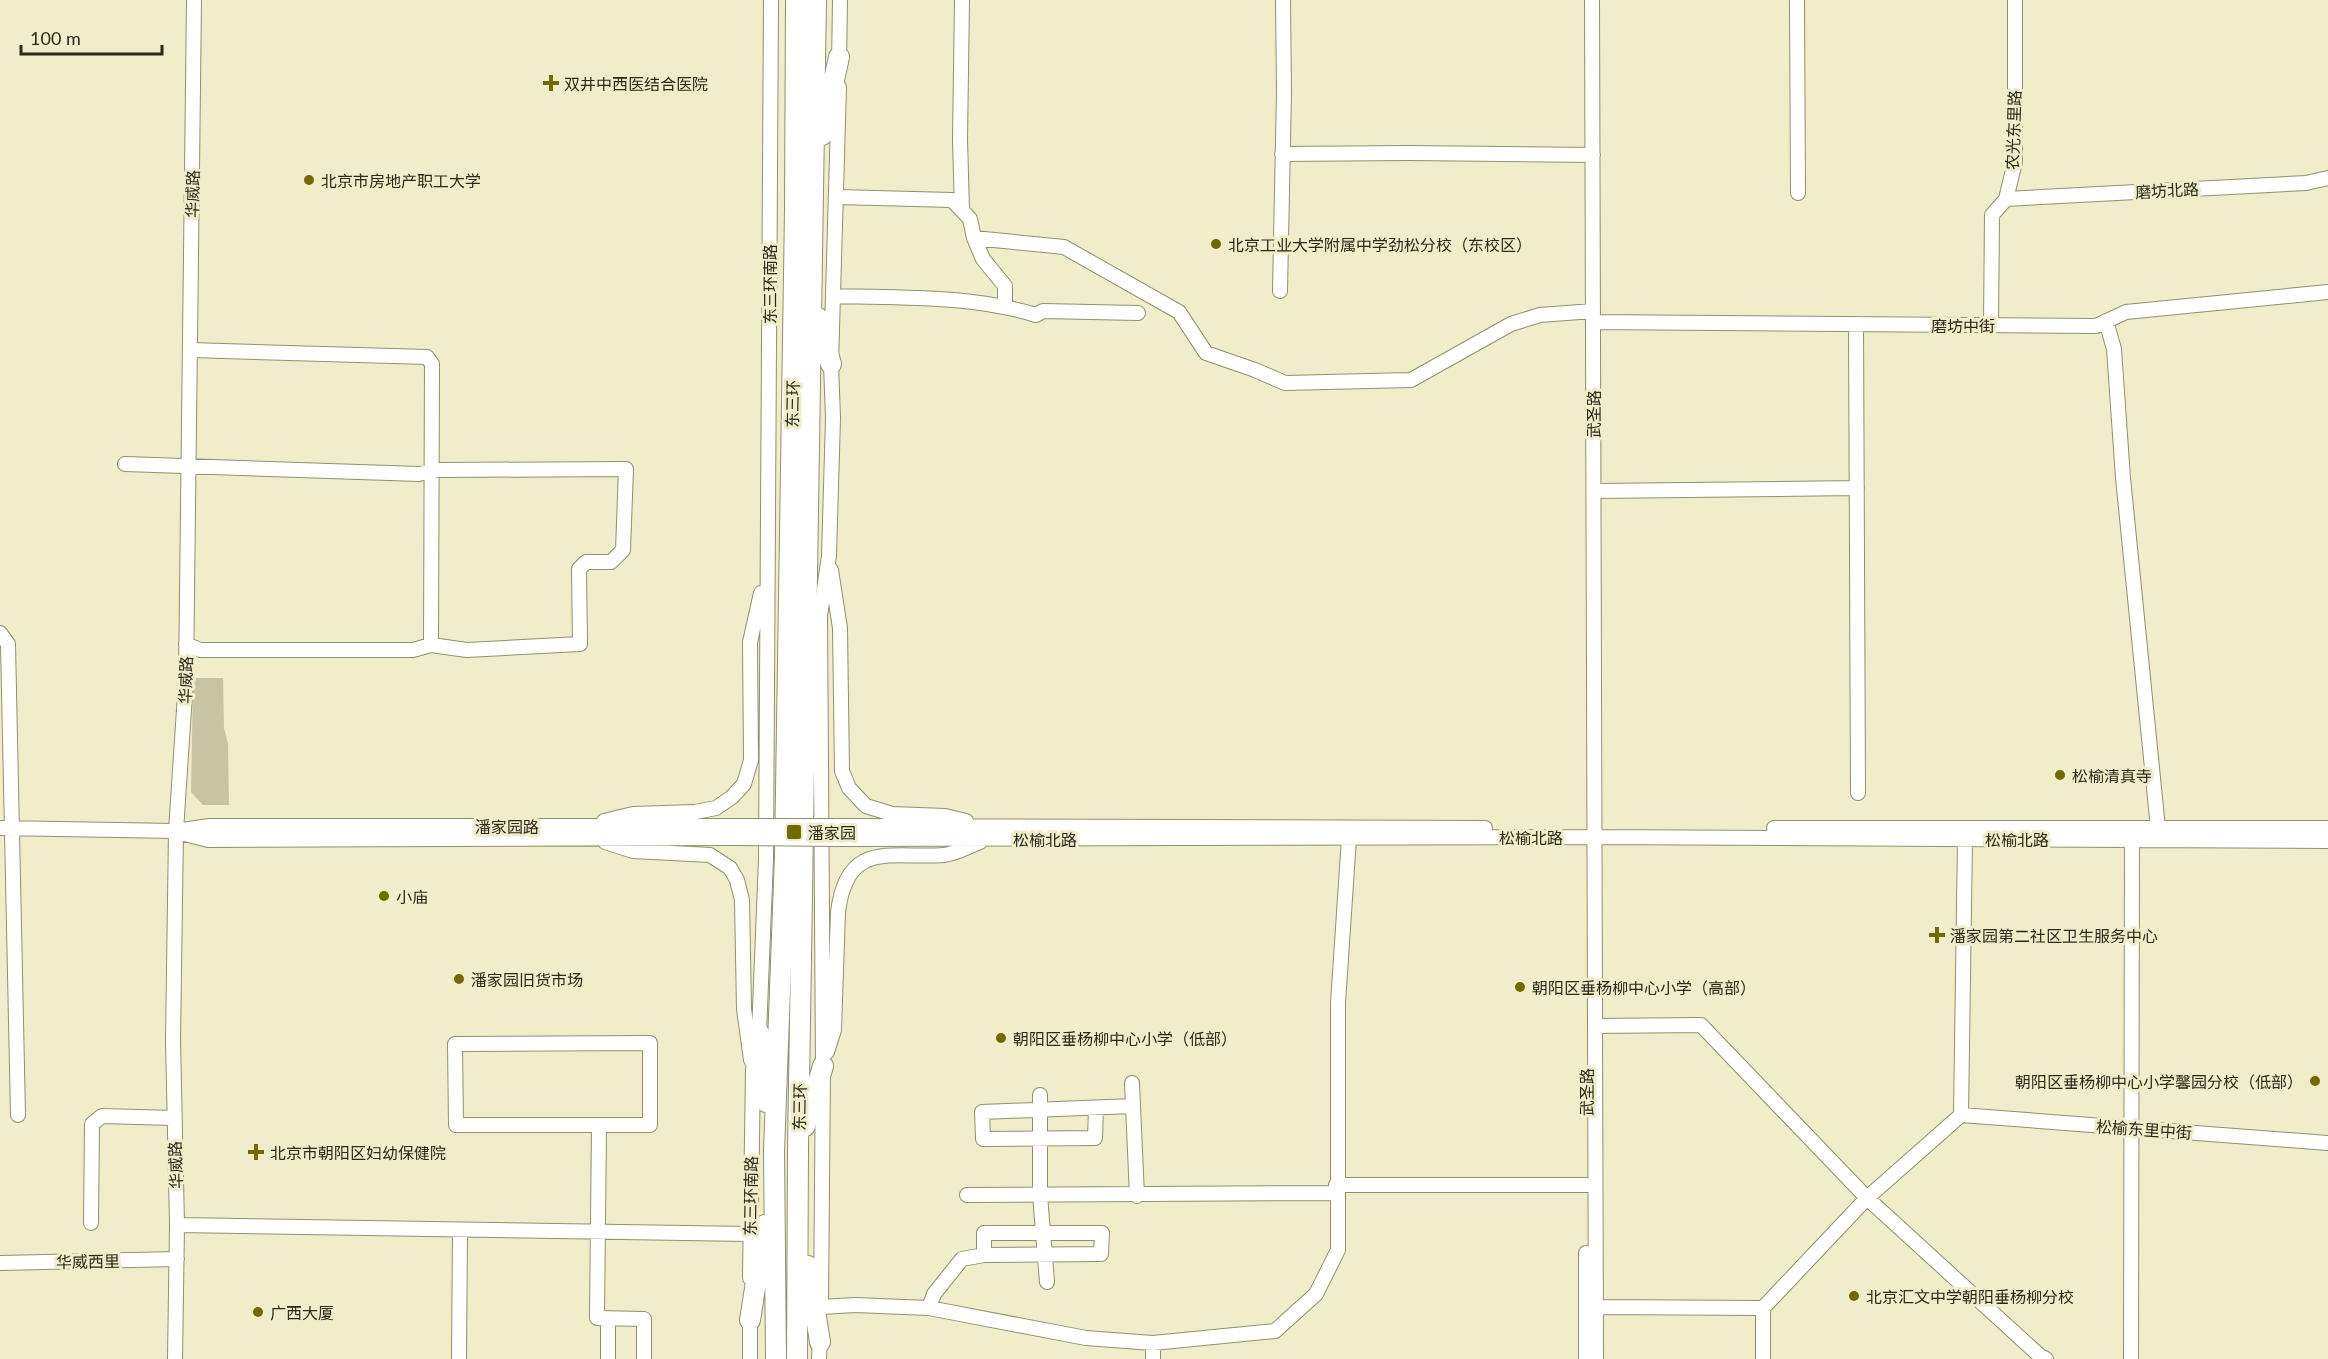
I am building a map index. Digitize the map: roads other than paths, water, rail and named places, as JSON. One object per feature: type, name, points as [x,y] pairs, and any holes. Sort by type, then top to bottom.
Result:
[{"type":"highway","name":"东三环","points":[[794,0],[795,809]]},
{"type":"highway","name":"东三环","points":[[795,809],[812,295],[816,0]]},
{"type":"highway","points":[[813,176],[839,57]]},
{"type":"highway","points":[[812,295],[831,364]]},
{"type":"highway","points":[[794,855],[795,809]]},
{"type":"highway","name":"东三环","points":[[794,855],[799,1210],[797,1359]]},
{"type":"highway","name":"东三环","points":[[776,1359],[774,1151],[794,855]]},
{"type":"highway","points":[[759,1033],[767,1133],[774,1151]]},
{"type":"highway","points":[[798,1149],[823,1065]]},
{"type":"highway","points":[[750,1320],[765,1213],[774,1185]]},
{"type":"highway","points":[[799,1210],[819,1350]]},
{"type":"street","name":"华威路","points":[[175,1359],[177,1259],[174,1118],[176,831],[186,644],[194,0]]},
{"type":"street","name":"东三环南路","points":[[750,1359],[749,1234],[753,1069],[759,1033],[766,859],[769,0]]},
{"type":"street","points":[[819,1350],[823,1065],[820,616],[829,556],[840,0]]},
{"type":"street","points":[[962,0],[960,140],[962,210]]},
{"type":"street","points":[[1280,291],[1283,0]]},
{"type":"street","name":"武圣路","points":[[1586,1359],[1594,491],[1592,0]]},
{"type":"street","points":[[1797,0],[1798,193]]},
{"type":"street","name":"农光东里路","points":[[1991,325],[1992,215],[2006,199],[2015,162],[2015,0]]},
{"type":"street","points":[[1282,154],[1593,155]]},
{"type":"street","name":"磨坊北路","points":[[2006,199],[2306,183],[2328,178]]},
{"type":"street","points":[[837,197],[952,200],[970,219],[974,238],[983,259],[1005,286],[1005,305]]},
{"type":"street","name":"磨坊中街","points":[[974,238],[1064,248],[1136,286],[1179,312],[1206,353],[1285,383],[1411,380],[1511,324],[1540,315],[1856,324],[2096,326],[2126,312],[2328,292]]},
{"type":"street","points":[[833,296],[967,300],[990,305],[1005,305],[1036,315],[1043,311],[1138,313]]},
{"type":"street","points":[[2106,321],[2114,349],[2123,478],[2158,828]]},
{"type":"street","points":[[1856,324],[1858,793]]},
{"type":"street","points":[[190,350],[426,357],[432,364],[434,373],[430,472],[433,516],[431,645]]},
{"type":"street","points":[[125,465],[419,474],[439,470],[626,469],[623,550],[611,562],[586,562],[579,569],[580,644],[467,650],[431,645],[413,650],[200,650],[186,644]]},
{"type":"street","points":[[1594,491],[1857,488]]},
{"type":"street","points":[[829,556],[840,628],[842,771],[849,788],[866,806],[892,814],[945,816],[988,833]]},
{"type":"street","points":[[582,826],[633,814],[695,812],[716,808],[732,797],[744,784],[751,760],[750,642],[766,567]]},
{"type":"street","points":[[0,633],[8,644],[6,828],[18,1115]]},
{"type":"street","name":"潘家园路","points":[[6,828],[176,831],[209,826],[582,826],[734,832]]},
{"type":"street","name":"松榆北路","points":[[988,833],[1349,838],[1592,834],[1965,838],[2132,834],[2158,828],[2328,828]]},
{"type":"street","name":"潘家园路","points":[[176,831],[208,840],[591,838],[734,832]]},
{"type":"street","name":"松榆北路","points":[[734,832],[2132,834],[2328,841]]},
{"type":"street","points":[[823,1065],[834,1030],[838,912],[840,895],[846,879],[870,858],[889,854],[946,855],[988,833]]},
{"type":"street","name":"武圣路","points":[[1592,834],[1596,1359]]},
{"type":"street","points":[[2131,1359],[2132,834]]},
{"type":"street","points":[[591,838],[633,851],[710,855],[730,868],[737,880],[742,900],[744,1009],[753,1069]]},
{"type":"street","points":[[821,1307],[855,1305],[929,1308],[1086,1338],[1153,1343],[1275,1331],[1316,1294],[1338,1250],[1336,1189],[1338,1004],[1349,838]]},
{"type":"street","points":[[1763,1359],[1763,1308],[1867,1198],[1961,1115],[1965,838]]},
{"type":"street","points":[[1595,1026],[1701,1025],[1867,1198],[2046,1359]]},
{"type":"street","points":[[650,1043],[650,1125],[598,1125],[456,1125],[455,1044],[650,1043]]},
{"type":"street","points":[[1132,1083],[1137,1196]]},
{"type":"street","points":[[1096,1108],[1095,1138],[983,1139],[982,1112],[1040,1102],[1096,1108],[1133,1106]]},
{"type":"street","points":[[1040,1102],[1040,1196],[1047,1282]]},
{"type":"street","name":"松榆东里中街","points":[[1961,1115],[2328,1143]]},
{"type":"street","points":[[91,1223],[92,1124],[102,1116],[174,1118]]},
{"type":"street","points":[[598,1125],[597,1318],[644,1319],[644,1359]]},
{"type":"street","points":[[967,1196],[1137,1196],[1336,1189],[1586,1185]]},
{"type":"street","points":[[177,1225],[749,1234]]},
{"type":"street","points":[[459,1359],[460,1230]]},
{"type":"street","points":[[929,1308],[934,1294],[962,1259],[984,1255],[1101,1254],[1102,1233],[984,1233],[984,1255]]},
{"type":"street","name":"华威西里","points":[[0,1263],[177,1259]]},
{"type":"street","points":[[1596,1307],[1763,1308]]},
{"type":"street","points":[[608,1319],[608,1359]]},
{"type":"street","points":[[1153,1343],[1153,1359]]},
{"type":"place","name":"双井中西医结合医院","points":[[551,83]]},
{"type":"place","name":"北京市房地产职工大学","points":[[309,180]]},
{"type":"place","name":"北京工业大学附属中学劲松分校（东校区）","points":[[1216,244]]},
{"type":"place","name":"松榆清真寺","points":[[2060,775]]},
{"type":"place","name":"潘家园","points":[[794,832]]},
{"type":"place","name":"小庙","points":[[384,896]]},
{"type":"place","name":"潘家园第二社区卫生服务中心","points":[[1937,935]]},
{"type":"place","name":"潘家园旧货市场","points":[[459,979]]},
{"type":"place","name":"朝阳区垂杨柳中心小学（高部）","points":[[1520,987]]},
{"type":"place","name":"朝阳区垂杨柳中心小学（低部）","points":[[1001,1038]]},
{"type":"place","name":"朝阳区垂杨柳中心小学馨园分校（低部）","points":[[2315,1081]]},
{"type":"place","name":"北京市朝阳区妇幼保健院","points":[[256,1152]]},
{"type":"place","name":"北京汇文中学朝阳垂杨柳分校","points":[[1854,1296]]},
{"type":"place","name":"广西大厦","points":[[258,1312]]}]
